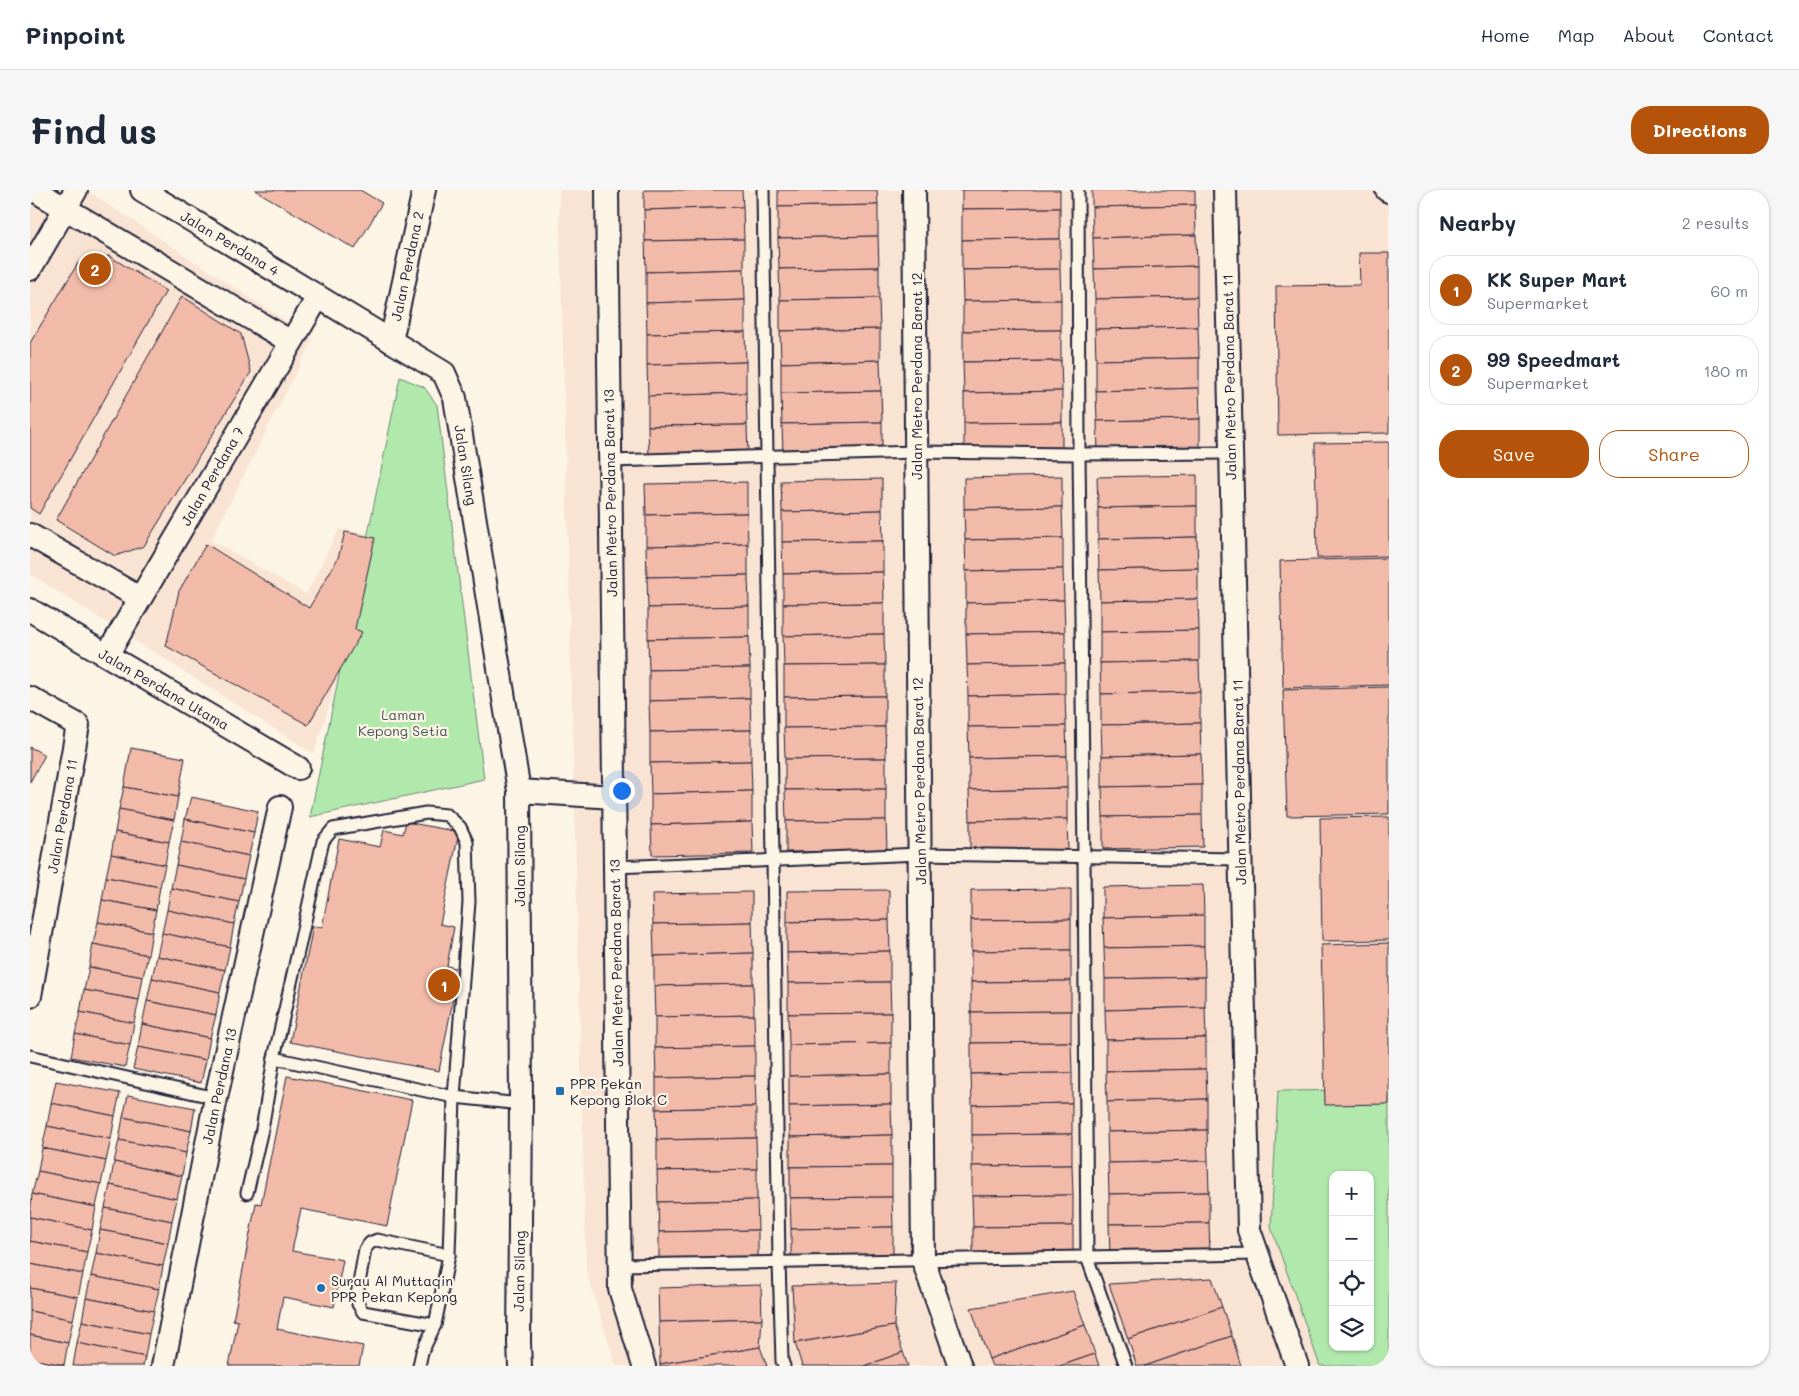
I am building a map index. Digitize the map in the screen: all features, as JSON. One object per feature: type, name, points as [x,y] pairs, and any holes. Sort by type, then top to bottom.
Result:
[{"type":"street","points":[[34,190],[71,199],[290,342]]},
{"type":"street","name":"Jalan Perdana 4","points":[[142,190],[444,373]]},
{"type":"street","name":"Jalan Perdana 2","points":[[390,341],[424,190]]},
{"type":"street","name":"Jalan Metro Perdana Barat 13","points":[[607,190],[620,1289],[644,1366]]},
{"type":"street","name":"Jalan Metro Perdana Barat 12","points":[[914,190],[923,1260],[960,1366]]},
{"type":"street","name":"Jalan Metro Perdana Barat 11","points":[[1225,190],[1249,1230],[1298,1366]]},
{"type":"street","points":[[30,270],[71,199]]},
{"type":"street","name":"Jalan Perdana 7","points":[[107,656],[318,297]]},
{"type":"street","name":"Jalan Silang","points":[[444,373],[455,398],[519,791],[521,1104],[518,1343],[520,1366]]},
{"type":"street","points":[[30,535],[140,598]]},
{"type":"street","name":"Jalan Perdana Utama","points":[[30,610],[298,768]]},
{"type":"street","name":"Jalan Perdana 11","points":[[30,698],[78,725],[32,972],[30,996]]},
{"type":"street","points":[[519,791],[614,797]]},
{"type":"street","name":"Jalan Perdana 13","points":[[163,1366],[216,1098],[280,806]]},
{"type":"lane","points":[[764,190],[772,860],[779,1262],[782,1361],[784,1366]]},
{"type":"lane","points":[[1078,190],[1087,1257],[1126,1366]]},
{"type":"lane","points":[[610,461],[916,452],[1231,454]]},
{"type":"lane","points":[[247,1193],[262,1129],[274,1058],[323,841],[333,829],[346,826],[426,813],[447,815],[460,827],[467,842],[469,902],[454,1097],[449,1255],[435,1324],[422,1352],[419,1366]]},
{"type":"lane","points":[[615,867],[920,854],[1240,859]]},
{"type":"lane","points":[[30,1056],[216,1098]]},
{"type":"lane","points":[[274,1058],[454,1097],[521,1104]]},
{"type":"lane","points":[[435,1324],[363,1312],[356,1296],[366,1249],[370,1243],[377,1240],[449,1255]]},
{"type":"lane","points":[[620,1264],[1258,1254]]},
{"type":"lane","points":[[422,1352],[426,1366]]},
{"type":"shaded area","points":[[30,190],[86,190],[313,339],[211,540],[306,594],[339,529],[382,535],[314,754],[30,574]]},
{"type":"shaded area","points":[[559,190],[1389,190],[1389,1366],[616,1366],[586,1270]]},
{"type":"green space","name":"Laman Kepong Setia","points":[[400,377],[424,387],[437,405],[484,779],[310,817]]},
{"type":"green space","points":[[1389,1090],[1389,1366],[1320,1366],[1271,1227],[1278,1091]]},
{"type":"building","points":[[255,190],[360,190],[382,203],[355,249]]},
{"type":"building","points":[[644,190],[742,190],[743,207],[644,210]]},
{"type":"building","points":[[778,190],[877,190],[878,205],[778,207]]},
{"type":"building","points":[[962,190],[1060,190],[1060,208],[962,209]]},
{"type":"building","points":[[1092,190],[1195,190],[1195,205],[1092,207]]},
{"type":"building","points":[[878,205],[878,236],[778,238],[778,207]]},
{"type":"building","points":[[1195,205],[1196,235],[1093,238],[1092,207]]},
{"type":"building","points":[[743,207],[744,239],[645,241],[644,210]]},
{"type":"building","points":[[1060,208],[1060,239],[962,240],[962,209]]},
{"type":"building","points":[[1196,235],[1197,266],[1094,269],[1093,238]]},
{"type":"building","points":[[878,236],[879,267],[779,269],[778,238]]},
{"type":"building","points":[[744,239],[744,269],[646,272],[645,241]]},
{"type":"building","points":[[1060,239],[1060,269],[962,270],[962,240]]},
{"type":"building","points":[[1359,253],[1389,253],[1389,433],[1278,435],[1276,286],[1360,285]]},
{"type":"building","points":[[109,256],[166,291],[39,514],[30,508],[30,343],[78,263]]},
{"type":"building","points":[[1197,266],[1197,297],[1095,299],[1094,269]]},
{"type":"building","points":[[879,267],[879,298],[780,300],[779,269]]},
{"type":"building","points":[[744,269],[745,300],[646,303],[646,272]]},
{"type":"building","points":[[1060,269],[1061,300],[963,301],[962,270]]},
{"type":"building","points":[[182,296],[241,334],[251,372],[144,546],[115,556],[56,520]]},
{"type":"building","points":[[1197,297],[1198,327],[1095,329],[1095,299]]},
{"type":"building","points":[[879,298],[880,329],[780,331],[780,300]]},
{"type":"building","points":[[745,300],[745,332],[647,334],[646,303]]},
{"type":"building","points":[[1061,300],[1061,330],[963,331],[963,301]]},
{"type":"building","points":[[1198,327],[1199,358],[1096,360],[1095,329]]},
{"type":"building","points":[[880,329],[880,360],[781,363],[780,331]]},
{"type":"building","points":[[1061,330],[1061,361],[963,362],[963,331]]},
{"type":"building","points":[[745,332],[746,362],[647,365],[647,334]]},
{"type":"building","points":[[1199,358],[1199,388],[1096,391],[1096,360]]},
{"type":"building","points":[[880,360],[881,391],[781,393],[781,363]]},
{"type":"building","points":[[1061,361],[1062,391],[964,393],[963,362]]},
{"type":"building","points":[[746,362],[746,393],[648,396],[647,365]]},
{"type":"building","points":[[1199,388],[1200,419],[1097,421],[1096,391]]},
{"type":"building","points":[[881,391],[882,422],[782,424],[781,393]]},
{"type":"building","points":[[1062,391],[1062,422],[964,423],[964,393]]},
{"type":"building","points":[[746,393],[747,425],[648,426],[648,396]]},
{"type":"building","points":[[1200,419],[1200,450],[1098,452],[1097,421]]},
{"type":"building","points":[[882,422],[882,453],[783,456],[782,424]]},
{"type":"building","points":[[1062,422],[1062,452],[964,454],[964,423]]},
{"type":"building","points":[[747,425],[748,455],[649,458],[648,426]]},
{"type":"building","points":[[1389,442],[1389,556],[1317,558],[1315,443]]},
{"type":"building","points":[[1197,475],[1197,506],[1098,508],[1097,477]]},
{"type":"building","points":[[1062,476],[1062,507],[964,509],[964,478]]},
{"type":"building","points":[[882,479],[882,510],[782,512],[781,481]]},
{"type":"building","points":[[747,482],[747,513],[646,515],[645,484]]},
{"type":"building","points":[[1197,506],[1197,537],[1098,539],[1098,508]]},
{"type":"building","points":[[1062,507],[1063,538],[965,540],[964,509]]},
{"type":"building","points":[[882,510],[883,541],[782,542],[782,512]]},
{"type":"building","points":[[747,513],[748,544],[646,546],[646,515]]},
{"type":"building","points":[[345,532],[375,538],[355,629],[362,632],[308,725],[166,646],[179,591],[206,544],[309,608],[338,558]]},
{"type":"building","points":[[1197,537],[1198,568],[1099,570],[1098,539]]},
{"type":"building","points":[[1063,538],[1063,569],[966,571],[965,540]]},
{"type":"building","points":[[883,541],[883,572],[783,574],[782,542]]},
{"type":"building","points":[[748,544],[748,575],[647,577],[646,546]]},
{"type":"building","points":[[1389,558],[1389,685],[1283,688],[1280,561]]},
{"type":"building","points":[[1198,568],[1198,599],[1100,601],[1099,570]]},
{"type":"building","points":[[1063,569],[1064,600],[966,603],[966,571]]},
{"type":"building","points":[[883,572],[884,603],[783,604],[783,574]]},
{"type":"building","points":[[748,575],[749,606],[648,608],[647,577]]},
{"type":"building","points":[[1198,599],[1199,630],[1100,632],[1100,601]]},
{"type":"building","points":[[1064,600],[1065,632],[966,634],[966,603]]},
{"type":"building","points":[[884,603],[884,634],[783,636],[783,604]]},
{"type":"building","points":[[749,606],[749,637],[648,639],[648,608]]},
{"type":"building","points":[[1199,630],[1199,661],[1100,663],[1100,632]]},
{"type":"building","points":[[1065,632],[1065,663],[967,665],[966,634]]},
{"type":"building","points":[[884,634],[885,665],[784,666],[783,636]]},
{"type":"building","points":[[749,637],[750,668],[649,670],[648,639]]},
{"type":"building","points":[[1199,661],[1200,692],[1101,694],[1100,663]]},
{"type":"building","points":[[1065,663],[1065,694],[968,696],[967,665]]},
{"type":"building","points":[[885,665],[885,696],[784,697],[784,666]]},
{"type":"building","points":[[750,668],[750,698],[649,701],[649,670]]},
{"type":"building","points":[[1389,687],[1389,814],[1287,816],[1283,690]]},
{"type":"building","points":[[1200,692],[1200,723],[1101,725],[1101,694]]},
{"type":"building","points":[[1065,694],[1066,726],[968,727],[968,696]]},
{"type":"building","points":[[885,696],[885,727],[784,728],[784,697]]},
{"type":"building","points":[[750,698],[751,730],[650,732],[649,701]]},
{"type":"building","points":[[1200,723],[1201,754],[1102,756],[1101,725]]},
{"type":"building","points":[[1066,726],[1067,756],[969,758],[968,727]]},
{"type":"building","points":[[885,727],[886,758],[785,759],[784,728]]},
{"type":"building","points":[[751,730],[751,761],[650,763],[650,732]]},
{"type":"building","points":[[30,747],[45,755],[30,782]]},
{"type":"building","points":[[131,748],[185,758],[178,797],[124,787]]},
{"type":"building","points":[[1201,754],[1202,785],[1102,787],[1102,756]]},
{"type":"building","points":[[1067,756],[1067,788],[969,790],[969,758]]},
{"type":"building","points":[[886,758],[886,789],[785,790],[785,759]]},
{"type":"building","points":[[751,761],[752,791],[651,794],[650,763]]},
{"type":"building","points":[[1202,785],[1202,815],[1103,817],[1102,787]]},
{"type":"building","points":[[124,787],[178,797],[174,820],[119,809]]},
{"type":"building","points":[[1067,788],[1067,819],[970,821],[969,790]]},
{"type":"building","points":[[886,789],[886,820],[786,821],[785,790]]},
{"type":"building","points":[[752,791],[752,822],[651,825],[651,794]]},
{"type":"building","points":[[191,797],[258,811],[254,833],[185,819]]},
{"type":"building","points":[[119,809],[174,820],[169,842],[115,832]]},
{"type":"building","points":[[1202,815],[1203,847],[1103,849],[1103,817]]},
{"type":"building","points":[[1389,817],[1389,940],[1322,941],[1320,818]]},
{"type":"building","points":[[185,819],[254,833],[249,856],[181,842]]},
{"type":"building","points":[[1067,819],[1068,850],[970,852],[970,821]]},
{"type":"building","points":[[886,820],[887,851],[786,852],[786,821]]},
{"type":"building","points":[[406,822],[459,832],[440,924],[454,927],[447,966],[459,969],[439,1071],[290,1042],[313,926],[322,927],[339,839],[380,847],[384,830],[403,834]]},
{"type":"building","points":[[752,822],[753,853],[652,855],[651,825]]},
{"type":"building","points":[[115,832],[169,842],[165,865],[111,854]]},
{"type":"building","points":[[181,842],[249,856],[244,879],[176,865]]},
{"type":"building","points":[[111,854],[165,865],[160,887],[106,877]]},
{"type":"building","points":[[176,865],[244,879],[239,902],[171,888]]},
{"type":"building","points":[[106,877],[160,887],[156,910],[102,900]]},
{"type":"building","points":[[1203,885],[1204,915],[1103,918],[1103,887]]},
{"type":"building","points":[[171,888],[239,902],[234,924],[167,910]]},
{"type":"building","points":[[1071,889],[1071,919],[971,920],[971,890]]},
{"type":"building","points":[[889,890],[889,920],[787,922],[787,891]]},
{"type":"building","points":[[752,892],[752,922],[653,924],[652,894]]},
{"type":"building","points":[[102,900],[156,910],[152,932],[98,922]]},
{"type":"building","points":[[167,910],[234,924],[230,947],[162,933]]},
{"type":"building","points":[[1204,915],[1204,946],[1104,948],[1103,918]]},
{"type":"building","points":[[1071,919],[1071,950],[971,951],[971,920]]},
{"type":"building","points":[[889,920],[890,951],[787,953],[787,922]]},
{"type":"building","points":[[98,922],[152,932],[148,955],[93,944]]},
{"type":"building","points":[[752,922],[753,953],[654,956],[653,924]]},
{"type":"building","points":[[162,933],[230,947],[225,970],[157,956]]},
{"type":"building","points":[[1389,943],[1389,1104],[1325,1105],[1321,945]]},
{"type":"building","points":[[93,944],[148,955],[143,977],[89,967]]},
{"type":"building","points":[[1204,946],[1205,977],[1105,979],[1104,948]]},
{"type":"building","points":[[1071,950],[1071,981],[971,982],[971,951]]},
{"type":"building","points":[[890,951],[890,982],[788,983],[787,953]]},
{"type":"building","points":[[753,953],[753,984],[654,986],[654,956]]},
{"type":"building","points":[[157,956],[225,970],[220,992],[152,978]]},
{"type":"building","points":[[89,967],[143,977],[139,1000],[84,990]]},
{"type":"building","points":[[1205,977],[1205,1007],[1105,1010],[1105,979]]},
{"type":"building","points":[[152,978],[220,992],[216,1015],[147,1001]]},
{"type":"building","points":[[1071,981],[1071,1011],[971,1012],[971,982]]},
{"type":"building","points":[[890,982],[891,1013],[788,1014],[788,983]]},
{"type":"building","points":[[753,984],[754,1015],[655,1017],[654,986]]},
{"type":"building","points":[[84,990],[139,1000],[134,1023],[80,1012]]},
{"type":"building","points":[[147,1001],[216,1015],[210,1038],[142,1024]]},
{"type":"building","points":[[1205,1007],[1206,1038],[1106,1040],[1105,1010]]},
{"type":"building","points":[[1071,1011],[1071,1042],[971,1043],[971,1012]]},
{"type":"building","points":[[80,1012],[134,1023],[130,1045],[75,1034]]},
{"type":"building","points":[[891,1013],[891,1043],[789,1045],[788,1014]]},
{"type":"building","points":[[754,1015],[755,1046],[655,1048],[655,1017]]},
{"type":"building","points":[[142,1024],[210,1038],[206,1060],[138,1047]]},
{"type":"building","points":[[75,1034],[130,1045],[125,1067],[71,1057]]},
{"type":"building","points":[[1206,1038],[1206,1069],[1106,1071],[1106,1040]]},
{"type":"building","points":[[1071,1042],[1072,1073],[971,1074],[971,1043]]},
{"type":"building","points":[[891,1043],[891,1074],[789,1076],[789,1045]]},
{"type":"building","points":[[755,1046],[755,1076],[656,1078],[655,1048]]},
{"type":"building","points":[[138,1047],[206,1060],[201,1083],[133,1069]]},
{"type":"building","points":[[1206,1069],[1207,1099],[1107,1102],[1106,1071]]},
{"type":"building","points":[[1072,1073],[1072,1103],[972,1105],[971,1074]]},
{"type":"building","points":[[891,1074],[891,1104],[789,1106],[789,1076]]},
{"type":"building","points":[[287,1076],[412,1100],[387,1226],[301,1209],[292,1251],[343,1260],[334,1307],[283,1297],[277,1329],[363,1346],[359,1366],[229,1366],[238,1321],[233,1320],[256,1203],[261,1204]]},
{"type":"building","points":[[755,1076],[756,1107],[656,1109],[656,1078]]},
{"type":"building","points":[[56,1081],[120,1093],[115,1116],[51,1103]]},
{"type":"building","points":[[128,1095],[195,1108],[191,1131],[123,1117]]},
{"type":"building","points":[[1207,1099],[1207,1130],[1107,1132],[1107,1102]]},
{"type":"building","points":[[51,1103],[115,1116],[111,1139],[47,1126]]},
{"type":"building","points":[[1072,1103],[1072,1134],[972,1135],[972,1105]]},
{"type":"building","points":[[891,1104],[892,1135],[790,1137],[789,1106]]},
{"type":"building","points":[[756,1107],[756,1138],[657,1140],[656,1109]]},
{"type":"building","points":[[123,1117],[191,1131],[186,1153],[119,1140]]},
{"type":"building","points":[[47,1126],[111,1139],[106,1161],[42,1148]]},
{"type":"building","points":[[1207,1130],[1208,1161],[1108,1163],[1107,1132]]},
{"type":"building","points":[[1072,1134],[1072,1165],[972,1166],[972,1135]]},
{"type":"building","points":[[892,1135],[892,1166],[790,1167],[790,1137]]},
{"type":"building","points":[[756,1138],[757,1169],[657,1171],[657,1140]]},
{"type":"building","points":[[119,1140],[186,1153],[182,1176],[114,1162]]},
{"type":"building","points":[[42,1148],[106,1161],[101,1184],[38,1171]]},
{"type":"building","points":[[1208,1161],[1209,1192],[1109,1194],[1108,1163]]},
{"type":"building","points":[[114,1162],[182,1176],[177,1199],[110,1185]]},
{"type":"building","points":[[1072,1165],[1073,1195],[972,1196],[972,1166]]},
{"type":"building","points":[[892,1166],[892,1197],[790,1198],[790,1167]]},
{"type":"building","points":[[757,1169],[757,1200],[658,1202],[657,1171]]},
{"type":"building","points":[[38,1171],[101,1184],[96,1207],[32,1194]]},
{"type":"building","points":[[110,1185],[177,1199],[172,1221],[105,1208]]},
{"type":"building","points":[[1209,1192],[1209,1223],[1109,1224],[1109,1194]]},
{"type":"building","points":[[32,1194],[96,1207],[92,1230],[30,1217]]},
{"type":"building","points":[[1073,1195],[1073,1226],[973,1227],[972,1196]]},
{"type":"building","points":[[892,1197],[893,1227],[791,1229],[790,1198]]},
{"type":"building","points":[[757,1200],[758,1230],[659,1232],[658,1202]]},
{"type":"building","points":[[105,1208],[172,1221],[168,1243],[100,1230]]},
{"type":"building","points":[[30,1217],[92,1230],[87,1252],[30,1241]]},
{"type":"building","points":[[1209,1223],[1210,1253],[1110,1255],[1109,1224]]},
{"type":"building","points":[[1073,1226],[1073,1257],[973,1258],[973,1227]]},
{"type":"building","points":[[893,1227],[893,1258],[791,1260],[791,1229]]},
{"type":"building","points":[[100,1230],[168,1243],[163,1266],[96,1253]]},
{"type":"building","points":[[758,1230],[758,1261],[659,1263],[659,1232]]},
{"type":"building","points":[[30,1241],[87,1252],[83,1274],[30,1264]]},
{"type":"building","points":[[96,1253],[163,1266],[159,1289],[91,1276]]},
{"type":"building","points":[[30,1264],[83,1274],[78,1297],[30,1288]]},
{"type":"building","points":[[91,1276],[159,1289],[154,1311],[86,1298]]},
{"type":"building","points":[[1212,1278],[1222,1307],[1128,1339],[1109,1284]]},
{"type":"building","points":[[896,1283],[894,1326],[795,1343],[792,1286]]},
{"type":"building","points":[[761,1285],[762,1319],[659,1322],[658,1288]]},
{"type":"building","points":[[30,1288],[78,1297],[73,1320],[30,1311]]},
{"type":"building","points":[[1073,1291],[1085,1325],[989,1359],[971,1308]]},
{"type":"building","points":[[86,1298],[154,1311],[149,1334],[82,1321]]},
{"type":"building","points":[[1222,1307],[1232,1336],[1145,1366],[1137,1366],[1128,1339]]},
{"type":"building","points":[[30,1311],[73,1320],[68,1343],[30,1335]]},
{"type":"building","points":[[762,1319],[760,1347],[660,1364],[659,1322]]},
{"type":"building","points":[[82,1321],[149,1334],[145,1357],[77,1343]]},
{"type":"building","points":[[1085,1325],[1095,1354],[1060,1366],[992,1366],[989,1359]]},
{"type":"building","points":[[894,1326],[903,1352],[865,1366],[802,1366],[795,1343]]},
{"type":"building","points":[[30,1335],[68,1343],[64,1365],[30,1359]]},
{"type":"building","points":[[1232,1336],[1241,1366],[1145,1366]]},
{"type":"building","points":[[77,1343],[145,1357],[143,1366],[73,1366]]},
{"type":"building","points":[[760,1347],[767,1366],[660,1366],[660,1364]]},
{"type":"building","points":[[903,1352],[908,1366],[865,1366]]},
{"type":"building","points":[[1095,1354],[1099,1366],[1060,1366]]},
{"type":"building","points":[[30,1359],[64,1365],[64,1366],[30,1366]]},
{"type":"place","name":"99 Speedmart","points":[[95,269]]},
{"type":"place","name":"KK Super Mart","points":[[444,985]]},
{"type":"place","name":"PPR Pekan Kepong Blok C","points":[[560,1091]]},
{"type":"place","name":"Surau Al Muttaqin PPR Pekan Kepong","points":[[321,1288]]}]
